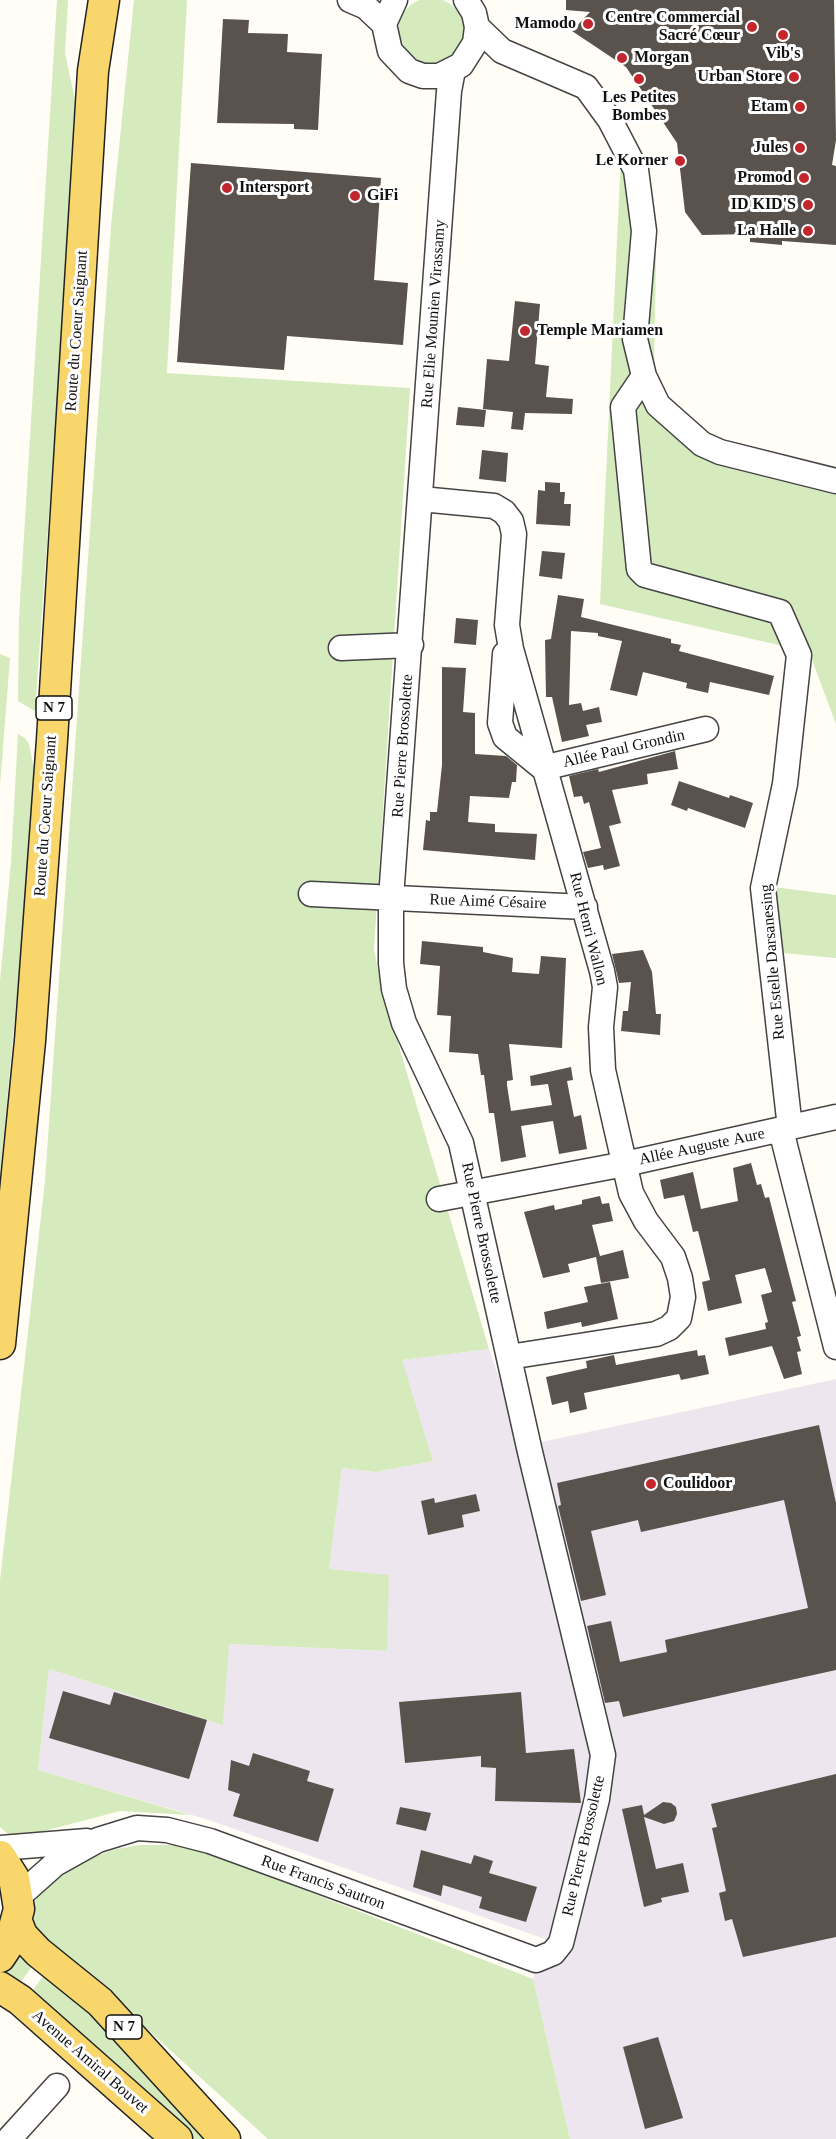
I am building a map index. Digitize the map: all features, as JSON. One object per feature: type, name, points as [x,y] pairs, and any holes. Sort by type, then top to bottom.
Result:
[{"type":"main road","name":"Route du Coeur Saignant","points":[[88,0],[93,71]]},
{"type":"main road","name":"Route du Coeur Saignant","points":[[0,1344],[30,1041],[52,740],[93,71],[104,0]]},
{"type":"main road","points":[[0,1856],[14,1878],[18,1909],[10,1942],[0,1957]]},
{"type":"main road","name":"N 7","points":[[18,1909],[22,1935],[30,1944],[47,1961],[100,2002],[225,2139]]},
{"type":"main road","name":"Avenue Amiral Bouvet","points":[[0,1987],[20,2000],[177,2139]]},
{"type":"street","points":[[350,0],[366,7],[384,24],[390,51],[409,71],[423,76],[439,76],[461,64],[502,51]]},
{"type":"street","points":[[384,24],[395,0]]},
{"type":"street","points":[[466,0],[474,14],[477,27],[502,51],[586,87],[610,120],[636,170],[644,231],[635,339],[644,376],[658,405],[702,444],[720,452],[836,481]]},
{"type":"street","name":"Rue Elie Mounien Virassamy","points":[[421,499],[449,91],[461,64],[475,43],[477,27]]},
{"type":"street","name":"Rue Elie Mounien Virassamy","points":[[423,76],[436,96],[447,128]]},
{"type":"street","name":"Rue Estelle Darsanesing","points":[[644,376],[623,407],[639,569],[645,575],[780,612],[799,655],[785,784],[763,888],[786,1129]]},
{"type":"street","points":[[421,499],[494,506],[504,512],[511,521],[514,534],[500,723],[505,738],[543,768]]},
{"type":"street","name":"Rue Pierre Brossolette","points":[[421,499],[389,931],[394,989],[404,1023],[461,1143],[508,1357],[603,1755],[597,1799],[561,1943],[545,1958]]},
{"type":"street","points":[[341,648],[411,645]]},
{"type":"street","name":"Allée Paul Grondin","points":[[543,768],[706,729]]},
{"type":"street","name":"Rue Henri Wallon","points":[[508,1357],[656,1334],[669,1328],[679,1318],[683,1297],[673,1257],[636,1206],[603,1070],[601,1027],[605,987],[585,907],[543,768]]},
{"type":"street","name":"Rue Aimé Césaire","points":[[311,894],[585,907]]},
{"type":"street","points":[[786,1129],[836,1117]]},
{"type":"street","name":"Allée Auguste Aure","points":[[439,1199],[625,1164],[786,1129],[836,1347]]},
{"type":"street","name":"Rue Francis Sautron","points":[[98,1840],[137,1828],[167,1830],[210,1841],[523,1957],[545,1958]]},
{"type":"street","points":[[0,1848],[98,1840]]},
{"type":"street","points":[[18,1909],[55,1864],[98,1840]]},
{"type":"street","points":[[9,2139],[57,2086]]},
{"type":"shaded area","points":[[489,1349],[523,1446],[836,1379],[836,2139],[570,2139],[533,1979],[545,1939],[209,1820],[38,1770],[49,1669],[223,1725],[228,1644],[387,1651],[329,1569],[342,1468],[375,1472],[433,1461],[401,1360]]},
{"type":"green space","points":[[431,-2],[443,1],[454,8],[461,19],[464,31],[461,43],[454,54],[443,61],[431,64],[419,61],[408,54],[401,43],[398,31],[401,19],[408,8],[419,1]]},
{"type":"green space","points":[[57,0],[68,0],[65,53],[75,100],[73,129],[76,134],[35,711],[18,701],[19,617]]},
{"type":"green space","points":[[134,0],[187,0],[167,373],[410,388],[374,949],[381,986],[489,1349],[402,1360],[433,1461],[375,1472],[342,1468],[329,1569],[389,1575],[387,1651],[229,1644],[223,1725],[49,1669],[38,1770],[190,1815],[120,1811],[29,1835],[9,1835],[0,1827],[0,1580],[45,1181],[111,226]]},
{"type":"green space","points":[[622,134],[656,257],[654,367],[684,445],[836,489],[836,724],[809,652],[600,604]]},
{"type":"green space","points":[[0,654],[10,658],[0,786]]},
{"type":"green space","points":[[18,734],[29,744],[34,769],[29,866],[0,1176],[0,981],[11,862]]},
{"type":"green space","points":[[774,887],[836,895],[836,958],[783,953]]},
{"type":"green space","points":[[140,1845],[188,1845],[533,1979],[570,2139],[268,2139],[104,1990],[50,1950],[34,1927],[32,1914],[37,1897],[47,1884],[64,1871],[93,1857],[117,1849]]},
{"type":"green space","points":[[20,1949],[36,1961],[18,1986],[1,1974]]},
{"type":"green space","points":[[48,1970],[98,2013],[207,2139],[193,2139],[29,1995]]},
{"type":"building","points":[[566,0],[834,0],[836,140],[832,165],[836,166],[836,245],[782,241],[782,245],[750,242],[750,234],[702,235],[685,212],[677,143],[626,67],[572,31],[590,12],[566,10]]},
{"type":"building","points":[[223,19],[249,20],[248,33],[288,34],[287,52],[322,54],[318,130],[294,129],[294,124],[217,123]]},
{"type":"building","points":[[191,163],[381,178],[374,280],[408,283],[403,345],[287,336],[284,370],[177,362]]},
{"type":"building","name":"Temple Mariamen","points":[[515,301],[540,304],[535,364],[549,366],[546,397],[573,399],[572,414],[525,413],[523,430],[511,429],[513,412],[483,409],[487,359],[509,361]]},
{"type":"building","points":[[458,407],[486,410],[484,427],[456,425]]},
{"type":"building","points":[[482,450],[508,453],[506,482],[479,479]]},
{"type":"building","points":[[545,482],[560,483],[560,492],[565,492],[564,504],[571,504],[570,526],[536,524],[538,490],[545,491]]},
{"type":"building","points":[[542,551],[565,553],[562,579],[539,576]]},
{"type":"building","points":[[558,595],[584,599],[581,617],[671,639],[671,643],[681,645],[679,651],[774,676],[769,695],[710,682],[708,693],[686,688],[687,683],[643,672],[637,696],[610,690],[622,641],[598,636],[598,633],[571,631],[569,705],[581,703],[583,711],[599,707],[602,722],[586,725],[589,736],[562,742],[552,697],[546,697],[545,640],[551,639]]},
{"type":"building","points":[[456,618],[478,620],[476,645],[454,643]]},
{"type":"building","points":[[442,667],[466,668],[463,712],[475,713],[475,754],[506,756],[517,765],[516,782],[512,782],[509,798],[470,796],[468,822],[495,824],[495,832],[537,834],[535,860],[423,850],[426,820],[430,821],[430,812],[437,812],[442,765]]},
{"type":"building","points":[[675,751],[678,769],[647,774],[648,784],[612,790],[621,823],[609,826],[620,866],[604,870],[603,865],[588,868],[583,852],[601,848],[589,802],[584,804],[582,796],[574,797],[569,776],[598,769],[599,772]]},
{"type":"building","points":[[679,781],[729,798],[730,795],[753,803],[745,828],[688,808],[687,811],[671,805]]},
{"type":"building","points":[[422,941],[483,947],[483,952],[513,958],[512,972],[539,974],[541,956],[566,958],[562,1048],[509,1044],[513,1080],[507,1081],[507,1085],[511,1111],[552,1105],[548,1084],[531,1086],[530,1076],[571,1067],[573,1080],[567,1081],[574,1117],[581,1115],[587,1149],[559,1154],[553,1121],[521,1126],[526,1157],[501,1162],[494,1113],[489,1113],[484,1075],[481,1075],[478,1054],[449,1052],[451,1016],[437,1015],[440,966],[420,964]]},
{"type":"building","points":[[643,950],[652,972],[656,1014],[661,1014],[660,1035],[621,1031],[623,1011],[628,1011],[631,982],[619,983],[612,954]]},
{"type":"building","points":[[751,1163],[757,1185],[761,1184],[765,1198],[769,1197],[796,1301],[792,1302],[801,1336],[797,1337],[801,1351],[797,1352],[802,1374],[784,1379],[772,1346],[729,1356],[725,1338],[766,1329],[765,1323],[768,1322],[761,1295],[772,1292],[765,1268],[735,1275],[742,1303],[708,1311],[702,1282],[710,1280],[698,1231],[693,1232],[684,1195],[664,1199],[660,1180],[693,1172],[701,1209],[738,1201],[733,1168]]},
{"type":"building","points":[[600,1196],[602,1204],[609,1203],[613,1221],[592,1225],[600,1256],[623,1250],[629,1278],[601,1283],[596,1257],[568,1264],[570,1272],[543,1278],[524,1212],[554,1205],[555,1210],[582,1204],[582,1200]]},
{"type":"building","points":[[610,1282],[618,1319],[582,1327],[581,1322],[547,1329],[544,1312],[588,1302],[584,1287]]},
{"type":"building","points":[[697,1350],[698,1356],[705,1355],[709,1374],[681,1380],[679,1374],[584,1393],[587,1409],[570,1413],[568,1401],[552,1405],[546,1377],[587,1368],[586,1361],[614,1355],[616,1365]]},
{"type":"building","points":[[819,1425],[836,1503],[836,1670],[623,1717],[619,1701],[605,1703],[587,1626],[611,1621],[620,1662],[667,1652],[665,1640],[808,1608],[784,1500],[641,1532],[638,1520],[591,1531],[606,1595],[581,1601],[558,1506],[561,1505],[557,1483]]},
{"type":"building","points":[[476,1494],[480,1511],[462,1515],[464,1527],[428,1535],[421,1501],[434,1498],[435,1503]]},
{"type":"building","points":[[63,1691],[110,1705],[114,1692],[207,1720],[189,1779],[49,1738]]},
{"type":"building","points":[[521,1692],[526,1753],[574,1749],[581,1803],[495,1801],[496,1768],[481,1767],[481,1756],[405,1763],[399,1702]]},
{"type":"building","points":[[253,1753],[310,1771],[307,1781],[334,1789],[318,1842],[233,1816],[240,1794],[228,1790],[231,1760],[249,1766]]},
{"type":"building","points":[[836,1774],[836,1937],[743,1957],[732,1919],[725,1921],[719,1893],[726,1891],[712,1828],[717,1827],[711,1804]]},
{"type":"building","points":[[663,1802],[671,1803],[676,1807],[677,1814],[674,1821],[664,1824],[644,1817],[656,1869],[683,1863],[689,1892],[661,1898],[662,1902],[644,1907],[622,1809],[642,1805],[644,1815]]},
{"type":"building","points":[[400,1807],[431,1813],[426,1831],[396,1824]]},
{"type":"building","points":[[421,1850],[471,1864],[474,1855],[493,1861],[489,1873],[537,1887],[526,1922],[479,1908],[482,1897],[443,1885],[441,1896],[413,1887]]},
{"type":"building","points":[[658,2037],[683,2118],[645,2129],[623,2047]]},
{"type":"place","name":"Mamodo","points":[[588,24]]},
{"type":"place","name":"Centre Commercial Sacré Cœur","points":[[752,27]]},
{"type":"place","name":"Vib's","points":[[783,35]]},
{"type":"place","name":"Morgan","points":[[622,58]]},
{"type":"place","name":"Urban Store","points":[[794,77]]},
{"type":"place","name":"Les Petites Bombes","points":[[639,79]]},
{"type":"place","name":"Etam","points":[[800,107]]},
{"type":"place","name":"Jules","points":[[800,148]]},
{"type":"place","name":"Le Korner","points":[[680,161]]},
{"type":"place","name":"Promod","points":[[804,178]]},
{"type":"place","name":"Intersport","points":[[227,188]]},
{"type":"place","name":"GiFi","points":[[355,196]]},
{"type":"place","name":"ID KID'S","points":[[808,205]]},
{"type":"place","name":"La Halle","points":[[808,231]]},
{"type":"place","name":"Temple Mariamen","points":[[525,331]]},
{"type":"place","name":"Coulidoor","points":[[651,1484]]}]
